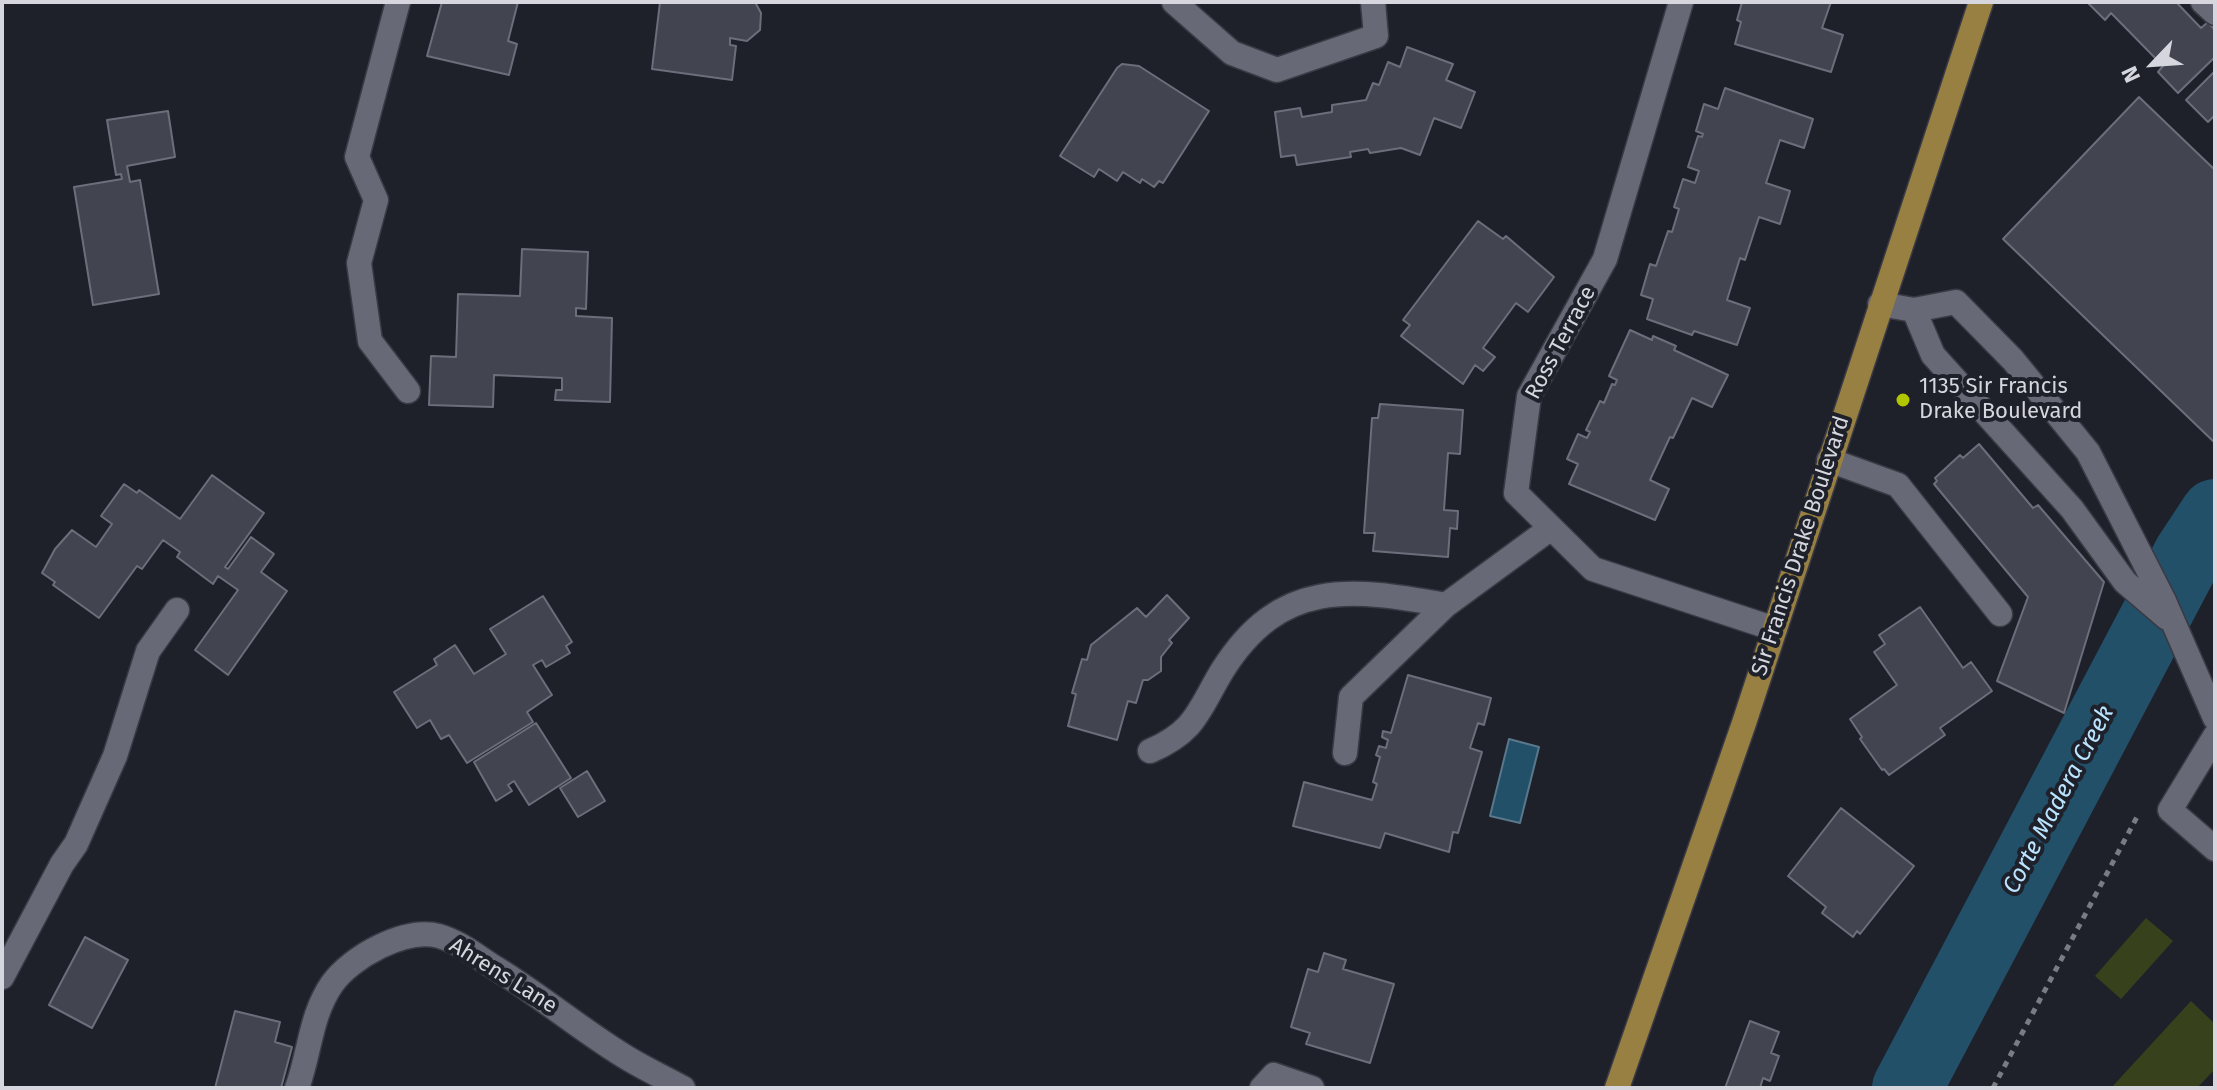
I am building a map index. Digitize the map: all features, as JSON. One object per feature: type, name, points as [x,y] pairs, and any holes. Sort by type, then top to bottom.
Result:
[{"type":"main road","name":"Sir Francis Drake Boulevard","points":[[1617,1088],[1775,629],[1981,2]]},
{"type":"street","points":[[398,2],[357,157],[376,200],[359,263],[370,341],[408,391]]},
{"type":"street","points":[[1174,2],[1232,53],[1277,70],[1376,36],[1373,2]]},
{"type":"street","name":"Ross Terrace","points":[[1681,2],[1605,259],[1529,396],[1516,493],[1593,569],[1775,629]]},
{"type":"street","points":[[2203,2],[2215,13]]},
{"type":"street","points":[[1880,304],[1914,310],[1956,302],[2013,360],[2088,452],[2175,625],[2215,718]]},
{"type":"street","points":[[1914,310],[1933,355],[2072,509],[2125,582],[2175,625]]},
{"type":"street","points":[[1829,460],[1898,485],[2000,614]]},
{"type":"street","points":[[1345,753],[1351,697],[1446,605],[1551,528]]},
{"type":"street","points":[[1150,751],[1173,741],[1189,726],[1204,707],[1223,670],[1253,632],[1284,607],[1314,596],[1351,595],[1398,596],[1446,605]]},
{"type":"street","points":[[2,977],[62,864],[76,844],[115,756],[148,651],[177,610]]},
{"type":"street","points":[[2215,736],[2170,810],[2215,849]]},
{"type":"street","name":"Ahrens Lane","points":[[297,1088],[314,1018],[340,976],[356,959],[382,946],[407,938],[436,935],[452,941],[523,985],[624,1056],[683,1088]]},
{"type":"street","points":[[1262,1088],[1274,1075],[1312,1088]]},
{"type":"path","points":[[1993,1088],[2139,813]]},
{"type":"green space","points":[[2146,918],[2173,941],[2121,999],[2095,976]]},
{"type":"green space","points":[[2191,1001],[2215,1024],[2215,1069],[2197,1088],[2111,1088]]},
{"type":"water","points":[[1509,739],[1539,747],[1520,823],[1490,816]]},
{"type":"building","points":[[442,2],[518,2],[508,41],[517,44],[509,75],[427,56]]},
{"type":"building","points":[[660,2],[755,2],[761,13],[760,30],[747,41],[730,38],[730,45],[736,46],[732,80],[652,69]]},
{"type":"building","points":[[1742,2],[1831,2],[1822,28],[1843,35],[1831,72],[1735,44]]},
{"type":"building","points":[[2087,2],[2176,2],[2201,28],[2208,22],[2215,30],[2215,57],[2178,93],[2158,72],[2163,66],[2111,13],[2105,20]]},
{"type":"building","points":[[1407,47],[1453,64],[1446,80],[1475,92],[1461,128],[1434,118],[1420,155],[1401,148],[1370,153],[1368,149],[1350,152],[1351,157],[1297,165],[1295,155],[1281,157],[1275,112],[1300,108],[1302,117],[1332,112],[1332,105],[1366,100],[1373,83],[1379,85],[1388,62],[1400,67]]},
{"type":"building","points":[[1122,64],[1139,66],[1209,111],[1163,183],[1159,181],[1154,187],[1142,179],[1140,183],[1123,172],[1117,181],[1099,169],[1094,177],[1060,156]]},
{"type":"building","points":[[2215,71],[2215,115],[2208,122],[2186,100]]},
{"type":"building","points":[[1725,88],[1813,119],[1804,148],[1780,140],[1766,183],[1790,191],[1780,224],[1759,217],[1745,260],[1740,258],[1727,300],[1750,308],[1737,345],[1694,331],[1692,335],[1647,319],[1653,299],[1641,295],[1650,264],[1656,266],[1668,231],[1672,232],[1679,209],[1674,207],[1683,179],[1695,183],[1699,171],[1688,167],[1698,136],[1702,137],[1703,134],[1696,131],[1704,104],[1718,109]]},
{"type":"building","points":[[2139,97],[2215,170],[2214,442],[2003,239]]},
{"type":"building","points":[[168,111],[175,157],[127,166],[130,182],[140,180],[159,294],[93,305],[74,187],[122,179],[121,174],[116,175],[107,120]]},
{"type":"building","points":[[1478,221],[1503,239],[1506,236],[1554,277],[1528,312],[1516,303],[1483,348],[1495,357],[1483,371],[1475,365],[1463,384],[1401,336],[1410,325],[1403,320]]},
{"type":"building","points":[[522,249],[588,252],[586,309],[576,308],[576,316],[612,318],[610,402],[555,400],[556,390],[562,390],[562,378],[494,375],[493,407],[429,405],[431,356],[456,357],[458,294],[520,296]]},
{"type":"building","points":[[1630,330],[1676,346],[1674,350],[1728,375],[1712,407],[1692,398],[1673,438],[1670,437],[1650,480],[1669,489],[1655,520],[1569,484],[1578,464],[1567,459],[1578,434],[1587,438],[1590,432],[1586,430],[1600,401],[1604,403],[1612,384],[1615,385],[1617,380],[1609,376]]},
{"type":"building","points":[[1380,404],[1463,410],[1460,454],[1448,453],[1444,510],[1458,511],[1457,529],[1450,528],[1448,557],[1373,551],[1375,533],[1364,533],[1372,418],[1378,418]]},
{"type":"building","points":[[1979,444],[2033,508],[2038,505],[2104,582],[2064,713],[1997,681],[2028,597],[1934,484],[1937,481],[1935,478],[1960,455],[1963,458]]},
{"type":"building","points":[[212,475],[264,513],[225,567],[228,569],[251,537],[274,554],[261,572],[287,591],[228,675],[195,650],[238,590],[218,576],[213,584],[177,557],[180,552],[163,540],[142,569],[137,566],[99,618],[53,585],[55,582],[42,573],[55,549],[72,530],[96,547],[112,524],[101,516],[124,484],[137,493],[139,490],[180,519]]},
{"type":"building","points":[[1167,595],[1189,618],[1169,640],[1172,643],[1161,657],[1161,671],[1143,680],[1136,703],[1128,701],[1117,740],[1068,726],[1076,694],[1072,693],[1082,659],[1087,660],[1091,645],[1137,608],[1146,617]]},
{"type":"building","points":[[543,596],[572,642],[566,646],[570,653],[546,667],[542,660],[533,665],[552,695],[527,712],[533,722],[467,763],[449,735],[441,739],[430,720],[417,728],[394,692],[437,665],[434,659],[455,645],[474,674],[506,654],[490,629]]},
{"type":"building","points":[[1920,607],[1963,668],[1971,662],[1992,691],[1940,728],[1945,735],[1889,775],[1860,739],[1862,737],[1850,719],[1897,685],[1874,652],[1885,644],[1879,635]]},
{"type":"building","points":[[1408,675],[1491,698],[1484,725],[1478,723],[1470,748],[1482,752],[1458,833],[1453,832],[1449,852],[1385,833],[1380,848],[1293,826],[1304,782],[1372,800],[1380,757],[1376,755],[1379,746],[1386,748],[1388,740],[1382,737],[1383,731],[1391,733]]},
{"type":"building","points":[[536,723],[571,778],[529,805],[514,781],[508,785],[512,791],[496,801],[474,762]]},
{"type":"building","points":[[587,771],[605,801],[578,817],[560,788]]},
{"type":"building","points":[[1841,808],[1914,866],[1860,934],[1857,931],[1853,937],[1822,913],[1826,907],[1788,876]]},
{"type":"building","points":[[85,937],[128,960],[92,1028],[49,1005]]},
{"type":"building","points":[[1324,953],[1346,960],[1343,969],[1394,984],[1370,1063],[1306,1044],[1310,1033],[1291,1027],[1308,969],[1318,972]]},
{"type":"building","points":[[235,1011],[280,1022],[275,1042],[292,1047],[281,1088],[215,1088]]},
{"type":"building","points":[[1750,1021],[1779,1032],[1771,1053],[1779,1056],[1770,1081],[1763,1078],[1760,1088],[1725,1088]]},
{"type":"waterway","name":"Corte Madera Creek","points":[[1907,1088],[2188,555],[2215,514]]},
{"type":"place","name":"1135 Sir Francis Drake Boulevard","points":[[1903,400]]}]
